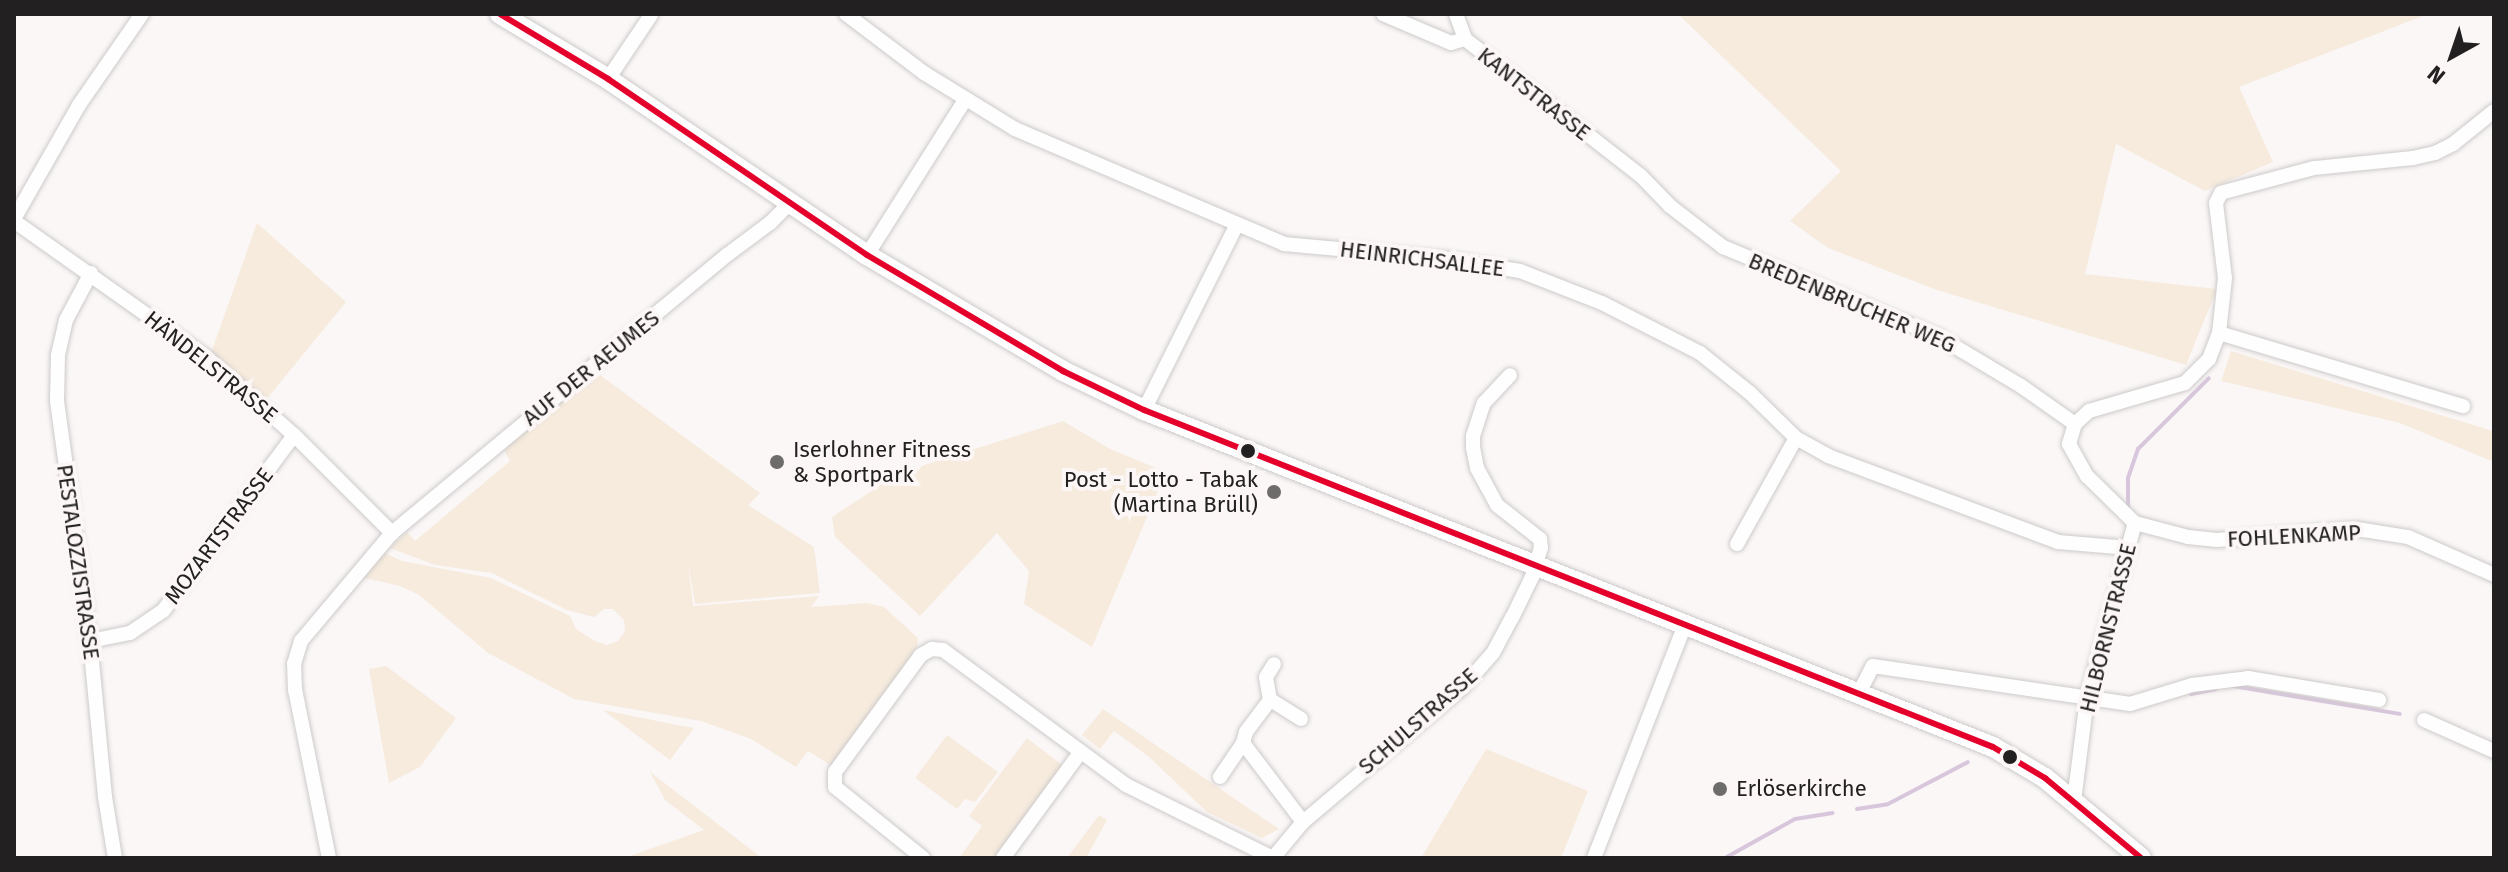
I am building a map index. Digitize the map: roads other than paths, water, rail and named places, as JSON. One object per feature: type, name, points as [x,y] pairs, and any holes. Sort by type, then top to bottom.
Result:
[{"type":"main road","points":[[500,14],[608,79],[867,255],[1022,348],[1144,410],[1993,747],[2074,801],[2141,858]]},
{"type":"street","points":[[14,220],[79,105],[142,14]]},
{"type":"street","name":"HEINRICHSALLEE","points":[[846,14],[965,100],[1015,129],[1284,244],[1446,259],[1520,271],[1602,303],[1700,353],[1750,393],[1796,438],[1828,456],[2058,542],[2129,548]]},
{"type":"street","name":"KANTSTRASSE","points":[[1383,14],[1451,43],[1465,39],[1641,176],[1670,206]]},
{"type":"street","points":[[1456,14],[1465,39]]},
{"type":"street","points":[[608,79],[651,15]]},
{"type":"street","points":[[867,255],[965,100]]},
{"type":"street","points":[[2075,424],[2089,411],[2103,405],[2193,378],[2209,359],[2219,333],[2225,278],[2216,203],[2221,193],[2314,168],[2435,153],[2453,144],[2494,111]]},
{"type":"street","name":"AUF DER AEUMES","points":[[329,858],[295,690],[294,664],[301,641],[392,533],[727,255],[770,223],[789,204]]},
{"type":"street","name":"BREDENBRUCHER WEG","points":[[1670,206],[1723,247],[1939,337],[2075,424]]},
{"type":"street","name":"HÄNDELSTRASSE","points":[[14,220],[206,357],[294,435],[392,533]]},
{"type":"street","points":[[1144,410],[1237,224]]},
{"type":"street","name":"PESTALOZZISTRASSE","points":[[91,273],[66,320],[58,356],[57,401],[90,641],[105,797],[115,858]]},
{"type":"street","points":[[2219,333],[2463,406]]},
{"type":"street","points":[[1510,375],[1484,403],[1473,436],[1473,448],[1477,468],[1497,505],[1540,539],[1536,564]]},
{"type":"street","name":"HILBORNSTRASSE","points":[[2074,801],[2087,698],[2135,523],[2110,501],[2074,459],[2069,444],[2075,424]]},
{"type":"street","name":"MOZARTSTRASSE","points":[[90,641],[130,633],[163,611],[294,435]]},
{"type":"street","points":[[1737,544],[1796,438]]},
{"type":"street","name":"FOHLENKAMP","points":[[2135,523],[2188,537],[2217,540],[2357,529],[2408,537],[2494,575]]},
{"type":"street","name":"SCHULSTRASSE","points":[[1273,858],[1303,822],[1463,687],[1493,653],[1536,564]]},
{"type":"street","points":[[1594,858],[1685,624]]},
{"type":"street","points":[[923,858],[835,787],[835,772],[921,655],[932,649],[943,650],[1079,754],[1126,785],[1273,858]]},
{"type":"street","points":[[1220,777],[1243,743],[1246,732],[1270,700],[1266,677],[1274,664]]},
{"type":"street","points":[[1859,693],[1873,666],[2130,704],[2192,685],[2248,678],[2379,700]]},
{"type":"street","points":[[1270,700],[1301,719]]},
{"type":"street","points":[[2424,720],[2494,751]]},
{"type":"street","points":[[1243,743],[1303,822]]},
{"type":"street","points":[[1003,858],[1079,754]]},
{"type":"waterway","points":[[2128,507],[2128,478],[2138,449],[2209,378]]},
{"type":"waterway","points":[[2233,686],[2400,714]]},
{"type":"waterway","points":[[2191,694],[2216,689]]},
{"type":"waterway","points":[[1857,809],[1888,804],[1968,762]]},
{"type":"waterway","points":[[1725,858],[1795,819],[1833,813]]},
{"type":"place","name":"Iserlohner Fitness & Sportpark","points":[[777,462]]},
{"type":"place","name":"Post - Lotto - Tabak (Martina Brüll)","points":[[1274,492]]},
{"type":"place","name":"Erlöserkirche","points":[[1720,789]]}]
